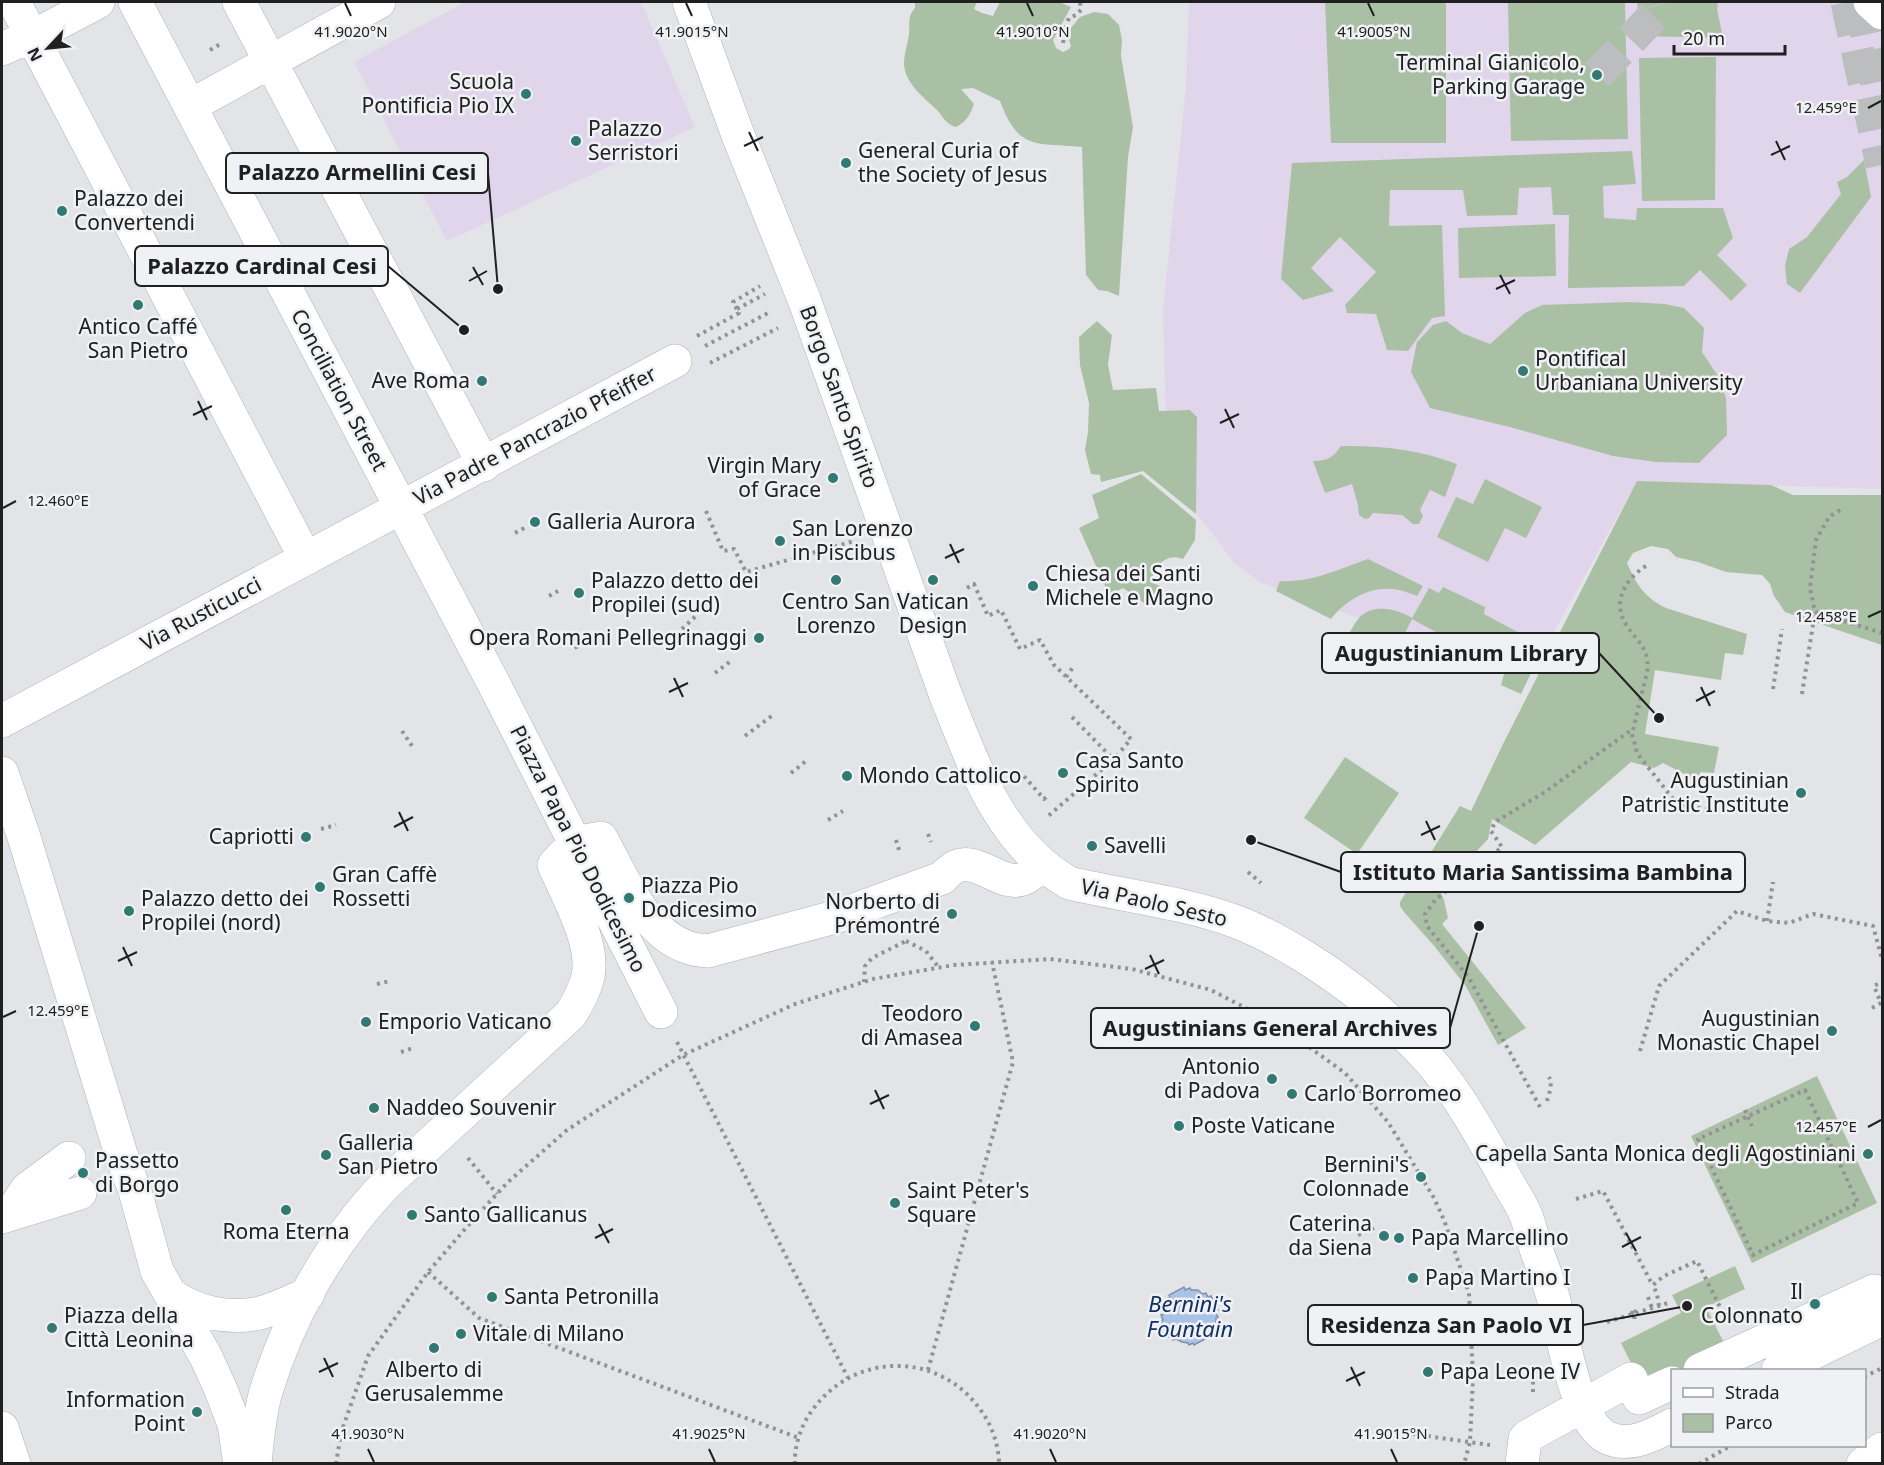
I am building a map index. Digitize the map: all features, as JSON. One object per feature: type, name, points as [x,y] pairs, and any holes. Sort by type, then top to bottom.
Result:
[{"type":"street","points":[[14,2],[306,559]]},
{"type":"street","points":[[2,49],[98,2]]},
{"type":"street","name":"Conciliation Street","points":[[135,2],[494,685]]},
{"type":"street","points":[[239,2],[484,465]]},
{"type":"street","points":[[190,106],[379,2]]},
{"type":"street","name":"Borgo Santo Spirito","points":[[689,2],[738,135],[804,299],[942,685],[969,752],[991,800],[1005,822],[1029,854],[1048,870]]},
{"type":"street","points":[[1870,2],[1882,13]]},
{"type":"street","name":"Via Padre Pancrazio Pfeiffer","points":[[401,508],[672,363]]},
{"type":"street","name":"Via Rusticucci","points":[[2,721],[401,508]]},
{"type":"street","name":"Piazza Papa Pio Dodicesimo","points":[[494,685],[661,1012]]},
{"type":"street","points":[[2,772],[12,837],[109,1113],[135,1191],[157,1271],[206,1357],[221,1390],[234,1424],[240,1464]]},
{"type":"street","points":[[255,1464],[265,1396],[287,1334],[334,1249],[369,1203],[397,1174],[572,1014],[584,989],[589,962],[586,939],[554,865],[575,843],[601,838],[645,915],[660,931],[672,940],[690,948],[708,951],[836,917],[942,878],[956,866],[974,866],[1012,879],[1025,878],[1048,870]]},
{"type":"street","name":"Via Paolo Sesto","points":[[1048,870],[1069,884],[1189,908],[1237,922],[1277,940],[1325,969],[1367,1000],[1420,1049],[1446,1083],[1479,1130],[1524,1209],[1553,1297],[1566,1358],[1583,1406],[1596,1428],[1610,1439],[1622,1442],[1636,1441],[1671,1426]]},
{"type":"street","points":[[6,1215],[27,1189],[99,1136],[109,1113]]},
{"type":"street","points":[[6,1215],[88,1191],[110,1180],[116,1174],[122,1155]]},
{"type":"street","points":[[1704,1369],[1874,1291],[1882,1309]]},
{"type":"street","points":[[170,1294],[183,1304],[211,1313],[238,1316],[257,1314],[308,1294]]},
{"type":"street","points":[[1782,1369],[1882,1319]]},
{"type":"street","points":[[1524,1450],[1583,1406],[1630,1379],[1639,1398],[1671,1383]]},
{"type":"street","points":[[2,1428],[14,1464]]},
{"type":"street","points":[[1863,1464],[1882,1449]]},
{"type":"path","points":[[1063,43],[1066,25],[1069,18],[1081,10],[1080,2]]},
{"type":"path","name":"Via Padre Pancrazio Pfeiffer","points":[[765,283],[733,302],[739,313],[664,355],[672,363],[775,310]]},
{"type":"path","points":[[737,309],[766,294],[770,302]]},
{"type":"path","points":[[1802,694],[1815,612],[1810,588],[1816,540],[1829,517],[1840,510]]},
{"type":"path","points":[[706,511],[723,551],[734,549],[746,572],[850,542]]},
{"type":"path","points":[[515,533],[526,527]]},
{"type":"path","points":[[1646,566],[1635,573],[1625,584],[1619,599],[1626,625],[1639,639],[1648,658],[1648,668],[1634,728],[1634,744],[1637,753],[1677,804],[1716,812]]},
{"type":"path","points":[[967,588],[974,584],[988,616],[1001,610],[1020,649],[1040,640],[1054,665],[1065,677],[1131,739],[1121,753],[1055,810]]},
{"type":"path","points":[[549,596],[558,591]]},
{"type":"path","points":[[1815,612],[1882,633]]},
{"type":"path","points":[[682,629],[698,614]]},
{"type":"path","points":[[1773,689],[1782,629]]},
{"type":"path","points":[[573,639],[578,651]]},
{"type":"path","points":[[715,673],[732,660]]},
{"type":"path","points":[[1065,677],[1074,666]]},
{"type":"path","points":[[745,736],[773,715]]},
{"type":"path","points":[[1072,717],[1120,766]]},
{"type":"path","points":[[1540,1107],[1469,978],[1427,926],[1425,914],[1436,899],[1502,847],[1491,831],[1495,822],[1545,792],[1634,728]]},
{"type":"path","points":[[402,731],[412,746]]},
{"type":"path","points":[[791,773],[806,761]]},
{"type":"path","points":[[1014,770],[1022,774],[1044,799],[1049,794]]},
{"type":"path","points":[[828,820],[843,811]]},
{"type":"path","points":[[321,830],[336,825]]},
{"type":"path","points":[[896,840],[899,850]]},
{"type":"path","points":[[1248,872],[1261,883]]},
{"type":"path","points":[[341,883],[355,879]]},
{"type":"path","points":[[1767,921],[1773,882]]},
{"type":"path","points":[[1640,1051],[1659,986],[1737,911],[1767,921],[1789,923],[1813,914],[1873,927],[1882,959]]},
{"type":"path","points":[[864,982],[865,966],[872,958],[906,938],[926,951],[939,968]]},
{"type":"path","points":[[336,1464],[341,1433],[368,1356],[428,1272],[497,1194],[567,1130],[683,1055],[795,1004],[864,982],[939,968],[1050,959],[1132,969],[1211,990],[1280,1026],[1344,1072],[1388,1122],[1434,1198],[1444,1220],[1468,1293],[1473,1376],[1470,1442],[1464,1464]]},
{"type":"path","points":[[928,1370],[1012,1062],[992,962]]},
{"type":"path","points":[[377,984],[390,981]]},
{"type":"path","points":[[1872,1008],[1881,1003],[1874,986],[1882,982]]},
{"type":"path","points":[[661,1012],[848,1378]]},
{"type":"path","points":[[401,1052],[413,1048]]},
{"type":"path","points":[[1546,1101],[1551,1087],[1549,1077]]},
{"type":"path","points":[[1805,1090],[1858,1203],[1753,1255],[1698,1139],[1748,1116],[1805,1090]]},
{"type":"path","points":[[1745,1110],[1752,1126]]},
{"type":"path","points":[[1555,1154],[1566,1149]]},
{"type":"path","points":[[468,1158],[497,1194]]},
{"type":"path","points":[[1576,1200],[1603,1191],[1653,1285],[1659,1306]]},
{"type":"path","points":[[1358,1235],[1374,1228]]},
{"type":"path","points":[[1653,1285],[1664,1276],[1697,1261],[1715,1296]]},
{"type":"path","points":[[428,1272],[479,1318],[799,1438]]},
{"type":"path","points":[[1648,1297],[1652,1308]]},
{"type":"path","points":[[1607,1322],[1668,1303]]},
{"type":"path","points":[[795,1464],[799,1438],[806,1420],[832,1388],[869,1369],[911,1366],[928,1370],[965,1391],[988,1420],[995,1440],[999,1464]]},
{"type":"path","points":[[1413,1434],[1524,1450],[1532,1430],[1533,1367]]},
{"type":"path","points":[[1866,1376],[1882,1368]]},
{"type":"path","points":[[1699,1464],[1728,1447]]},
{"type":"shaded area","name":"Scuola Pontificia Pio IX","points":[[465,2],[641,2],[695,127],[447,241],[354,62]]},
{"type":"shaded area","name":"Pontifical Urbaniana University","points":[[1189,2],[1882,2],[1882,489],[1637,481],[1528,679],[1262,583],[1235,564],[1170,477],[1166,430],[1163,311],[1186,86]]},
{"type":"green space","points":[[915,2],[977,2],[974,9],[993,16],[1000,2],[1059,2],[1071,7],[1053,40],[1056,48],[1063,52],[1071,46],[1068,36],[1070,29],[1080,17],[1094,12],[1108,14],[1119,25],[1122,40],[1121,56],[1133,127],[1128,157],[1119,296],[1098,290],[1086,275],[1082,147],[1041,144],[1022,137],[1014,129],[1000,101],[973,88],[961,89],[974,104],[968,117],[956,127],[947,122],[915,89],[905,70],[909,20],[915,8]]},
{"type":"green space","points":[[1325,2],[1446,2],[1446,143],[1331,143]]},
{"type":"green space","points":[[1508,2],[1625,2],[1628,139],[1511,141]]},
{"type":"green space","points":[[1637,2],[1718,2],[1717,9],[1723,38],[1641,36]]},
{"type":"green space","points":[[1716,57],[1715,200],[1642,201],[1639,58]]},
{"type":"green space","points":[[1632,151],[1636,184],[1603,186],[1604,218],[1636,220],[1637,208],[1723,208],[1733,238],[1717,255],[1747,285],[1731,301],[1700,270],[1684,286],[1568,288],[1569,215],[1553,215],[1551,187],[1519,188],[1517,215],[1467,216],[1463,190],[1390,190],[1389,226],[1442,225],[1445,316],[1432,318],[1408,351],[1387,350],[1376,314],[1347,313],[1345,305],[1376,272],[1340,237],[1311,268],[1334,291],[1303,300],[1281,279],[1292,163]]},
{"type":"green space","points":[[1864,160],[1871,197],[1800,293],[1787,284],[1785,266],[1789,249],[1807,237],[1841,194],[1837,182],[1847,177]]},
{"type":"green space","points":[[1555,224],[1556,276],[1459,278],[1458,228]]},
{"type":"green space","points":[[1630,302],[1665,304],[1684,308],[1704,328],[1702,352],[1718,376],[1726,398],[1727,435],[1699,463],[1656,462],[1613,456],[1510,427],[1430,408],[1411,372],[1417,342],[1433,325],[1446,321],[1462,333],[1490,344],[1525,313],[1542,305]]},
{"type":"green space","points":[[1097,321],[1112,335],[1108,365],[1113,390],[1156,388],[1159,411],[1190,410],[1197,417],[1196,514],[1143,471],[1101,482],[1100,475],[1091,474],[1085,450],[1089,403],[1080,365],[1079,337]]},
{"type":"green space","points":[[1341,446],[1400,449],[1457,464],[1445,497],[1430,490],[1420,510],[1423,516],[1419,524],[1413,524],[1402,515],[1373,513],[1365,519],[1359,515],[1352,484],[1325,493],[1313,461],[1329,458]]},
{"type":"green space","points":[[1141,474],[1196,520],[1195,540],[1183,559],[1177,557],[1166,559],[1155,571],[1150,582],[1160,586],[1147,605],[1123,588],[1109,595],[1079,528],[1099,518],[1092,495]]},
{"type":"green space","points":[[1485,479],[1542,507],[1526,538],[1505,528],[1488,562],[1437,537],[1456,497],[1473,504]]},
{"type":"green space","points":[[1637,481],[1771,485],[1793,495],[1882,495],[1882,645],[1785,612],[1774,596],[1770,584],[1762,575],[1726,572],[1676,557],[1668,549],[1651,546],[1633,553],[1627,563],[1638,584],[1652,599],[1666,608],[1747,634],[1743,655],[1725,653],[1721,680],[1655,670],[1645,734],[1719,747],[1714,773],[1701,772],[1696,780],[1663,763],[1654,768],[1631,762],[1535,845],[1492,819],[1488,839],[1440,890],[1448,918],[1442,924],[1526,1028],[1498,1045],[1465,985],[1404,912],[1400,902],[1460,806],[1471,811]]},
{"type":"green space","points":[[1368,559],[1423,586],[1417,596],[1401,590],[1370,591],[1352,599],[1331,619],[1276,591],[1280,581],[1314,578]]},
{"type":"green space","points":[[1443,587],[1485,607],[1484,614],[1544,646],[1521,694],[1501,685],[1505,670],[1412,619],[1390,663],[1346,639],[1357,620],[1365,613],[1385,609],[1412,618],[1429,588],[1439,593]]},
{"type":"green space","points":[[1345,757],[1399,793],[1357,854],[1304,818]]},
{"type":"green space","points":[[1817,1076],[1877,1203],[1752,1263],[1691,1136]]},
{"type":"green space","points":[[1735,1266],[1745,1289],[1706,1307],[1728,1351],[1690,1369],[1671,1369],[1671,1378],[1638,1377],[1621,1343],[1681,1313],[1672,1295]]},
{"type":"water","name":"Bernini's Fountain","points":[[1184,1287],[1185,1290],[1190,1288],[1202,1294],[1206,1293],[1208,1297],[1211,1296],[1218,1310],[1215,1312],[1218,1317],[1212,1333],[1194,1345],[1173,1340],[1161,1321],[1166,1299]]},
{"type":"tunnel","points":[[1597,75],[1664,5],[1663,2]]},
{"type":"tunnel","points":[[1847,2],[1882,165]]},
{"type":"tunnel","points":[[1860,2],[1882,108]]},
{"type":"place","name":"Terminal Gianicolo, Parking Garage","points":[[1597,75]]},
{"type":"place","name":"Scuola Pontificia Pio IX","points":[[526,94]]},
{"type":"place","name":"Palazzo Serristori","points":[[576,141]]},
{"type":"place","name":"General Curia of the Society of Jesus","points":[[846,163]]},
{"type":"place","name":"Palazzo dei Convertendi","points":[[62,211]]},
{"type":"place","name":"Palazzo Armellini Cesi","points":[[498,289]]},
{"type":"place","name":"Antico Caffé San Pietro","points":[[138,305]]},
{"type":"place","name":"Palazzo Cardinal Cesi","points":[[464,330]]},
{"type":"place","name":"Pontifical Urbaniana University","points":[[1523,371]]},
{"type":"place","name":"Ave Roma","points":[[482,381]]},
{"type":"place","name":"Virgin Mary of Grace","points":[[833,478]]},
{"type":"place","name":"Galleria Aurora","points":[[535,522]]},
{"type":"place","name":"San Lorenzo in Piscibus","points":[[780,541]]},
{"type":"place","name":"Centro San Lorenzo","points":[[836,580]]},
{"type":"place","name":"Vatican Design","points":[[933,580]]},
{"type":"place","name":"Chiesa dei Santi Michele e Magno","points":[[1033,586]]},
{"type":"place","name":"Palazzo detto dei Propilei (sud)","points":[[579,593]]},
{"type":"place","name":"Opera Romani Pellegrinaggi","points":[[759,638]]},
{"type":"place","name":"Augustinianum Library","points":[[1659,718]]},
{"type":"place","name":"Casa Santo Spirito","points":[[1063,773]]},
{"type":"place","name":"Mondo Cattolico","points":[[847,776]]},
{"type":"place","name":"Augustinian Patristic Institute","points":[[1801,793]]},
{"type":"place","name":"Capriotti","points":[[306,837]]},
{"type":"place","name":"Istituto Maria Santissima Bambina","points":[[1251,840]]},
{"type":"place","name":"Savelli","points":[[1092,846]]},
{"type":"place","name":"Gran Caffè Rossetti","points":[[320,887]]},
{"type":"place","name":"Piazza Pio Dodicesimo","points":[[629,898]]},
{"type":"place","name":"Palazzo detto dei Propilei (nord)","points":[[129,911]]},
{"type":"place","name":"Norberto di Prémontré","points":[[952,914]]},
{"type":"place","name":"Augustinians General Archives","points":[[1479,926]]},
{"type":"place","name":"Emporio Vaticano","points":[[366,1022]]},
{"type":"place","name":"Teodoro di Amasea","points":[[975,1026]]},
{"type":"place","name":"Augustinian Monastic Chapel","points":[[1832,1031]]},
{"type":"place","name":"Antonio di Padova","points":[[1272,1079]]},
{"type":"place","name":"Carlo Borromeo","points":[[1292,1094]]},
{"type":"place","name":"Naddeo Souvenir","points":[[374,1108]]},
{"type":"place","name":"Poste Vaticane","points":[[1179,1126]]},
{"type":"place","name":"Capella Santa Monica degli Agostiniani","points":[[1868,1154]]},
{"type":"place","name":"Galleria San Pietro","points":[[326,1155]]},
{"type":"place","name":"Passetto di Borgo","points":[[83,1173]]},
{"type":"place","name":"Bernini's Colonnade","points":[[1421,1177]]},
{"type":"place","name":"Saint Peter's Square","points":[[895,1203]]},
{"type":"place","name":"Roma Eterna","points":[[286,1210]]},
{"type":"place","name":"Santo Gallicanus","points":[[412,1215]]},
{"type":"place","name":"Caterina da Siena","points":[[1384,1236]]},
{"type":"place","name":"Papa Marcellino","points":[[1399,1238]]},
{"type":"place","name":"Papa Martino I","points":[[1413,1278]]},
{"type":"place","name":"Santa Petronilla","points":[[492,1297]]},
{"type":"place","name":"Il Colonnato","points":[[1815,1304]]},
{"type":"place","name":"Residenza San Paolo VI","points":[[1687,1306]]},
{"type":"place","name":"Piazza della Città Leonina","points":[[52,1328]]},
{"type":"place","name":"Vitale di Milano","points":[[461,1334]]},
{"type":"place","name":"Alberto di Gerusalemme","points":[[434,1348]]},
{"type":"place","name":"Papa Leone IV","points":[[1428,1372]]},
{"type":"place","name":"Information Point","points":[[197,1412]]}]
